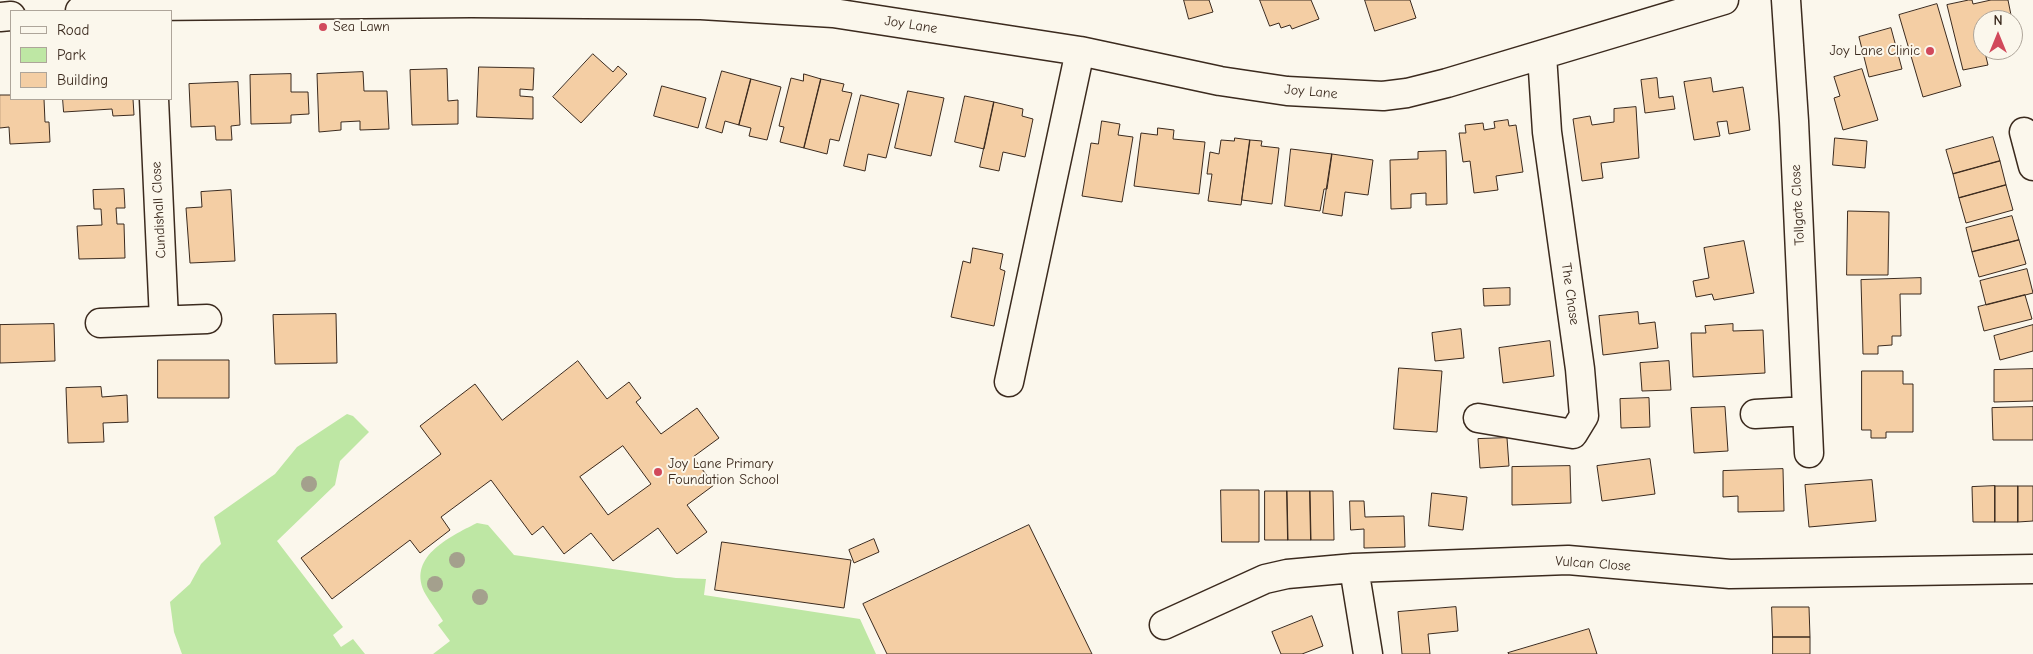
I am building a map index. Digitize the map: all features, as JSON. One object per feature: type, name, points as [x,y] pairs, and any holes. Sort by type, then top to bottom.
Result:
[{"type":"street","name":"Joy Lane","points":[[115,10],[471,3],[702,5],[833,13],[1080,51],[1220,81],[1287,91],[1383,96],[1407,93],[1447,83],[1724,0]]},
{"type":"street","name":"Tollgate Close","points":[[1786,0],[1794,121],[1809,453]]},
{"type":"street","points":[[1009,382],[1080,51]]},
{"type":"street","name":"The Chase","points":[[1478,418],[1573,434],[1584,416],[1580,369],[1547,132],[1542,55]]},
{"type":"street","name":"Cundishall Close","points":[[154,100],[164,320]]},
{"type":"street","points":[[2024,132],[2033,166]]},
{"type":"street","points":[[100,323],[208,319]]},
{"type":"street","points":[[1755,414],[1807,411]]},
{"type":"street","name":"Vulcan Close","points":[[1164,625],[1265,579],[1287,574],[1354,568],[1568,560],[1730,574],[2033,569]]},
{"type":"street","points":[[1354,568],[1368,654]]},
{"type":"green space","points":[[347,414],[353,416],[369,432],[340,461],[335,485],[277,541],[343,627],[333,635],[341,647],[353,639],[365,654],[182,654],[174,632],[170,602],[190,584],[201,564],[221,544],[214,517],[275,474],[297,447]]},
{"type":"green space","points":[[477,523],[488,525],[514,555],[676,578],[706,579],[704,595],[860,619],[876,654],[433,654],[450,641],[438,625],[443,621],[426,595],[421,582],[421,570],[433,550],[454,535]]},
{"type":"building","points":[[1184,0],[1209,0],[1213,12],[1189,19]]},
{"type":"building","points":[[1260,0],[1311,0],[1319,19],[1292,29],[1290,25],[1281,28],[1279,23],[1270,26]]},
{"type":"building","points":[[1365,0],[1410,0],[1416,18],[1375,31]]},
{"type":"building","points":[[1969,0],[1972,0],[1973,4],[1991,0],[2008,0],[2010,10],[1973,10],[1973,60],[1987,60],[1988,65],[1963,70],[1947,5]]},
{"type":"building","name":"Joy Lane Clinic","points":[[1937,4],[1961,86],[1923,97],[1899,15]]},
{"type":"building","points":[[1891,28],[1902,69],[1869,77],[1859,37]]},
{"type":"building","points":[[593,54],[613,72],[618,66],[627,74],[581,123],[553,97]]},
{"type":"building","points":[[479,67],[534,68],[533,90],[520,89],[520,96],[533,97],[533,119],[477,117]]},
{"type":"building","points":[[447,69],[448,101],[458,100],[458,124],[412,125],[410,70]]},
{"type":"building","points":[[1862,69],[1878,120],[1843,130],[1834,98],[1840,96],[1834,77]]},
{"type":"building","points":[[722,71],[751,79],[739,125],[725,121],[722,133],[706,128]]},
{"type":"building","points":[[363,72],[364,91],[387,91],[389,129],[360,130],[360,121],[341,122],[341,130],[319,132],[317,74]]},
{"type":"building","points":[[291,74],[291,92],[308,92],[309,114],[291,115],[291,123],[251,124],[250,75]]},
{"type":"building","points":[[804,74],[821,79],[804,148],[780,142],[784,127],[779,126],[791,78],[803,81]]},
{"type":"building","points":[[1657,78],[1659,98],[1673,96],[1675,109],[1645,113],[1641,80]]},
{"type":"building","points":[[1711,78],[1713,92],[1743,87],[1750,130],[1729,134],[1727,121],[1717,122],[1720,136],[1694,140],[1684,82]]},
{"type":"building","points":[[751,79],[781,87],[767,140],[749,136],[751,128],[739,125]]},
{"type":"building","points":[[821,79],[844,84],[842,91],[852,93],[839,141],[830,139],[827,154],[804,148]]},
{"type":"building","points":[[238,82],[240,125],[231,126],[232,140],[216,140],[215,126],[191,127],[189,84]]},
{"type":"building","points":[[662,86],[706,98],[698,128],[654,116]]},
{"type":"building","points":[[908,91],[944,98],[931,156],[895,148]]},
{"type":"building","points":[[0,95],[10,95],[10,100],[44,100],[45,122],[49,122],[50,142],[10,144],[9,127],[0,128]]},
{"type":"building","points":[[861,95],[899,104],[886,158],[868,154],[865,171],[844,166]]},
{"type":"building","points":[[965,96],[994,102],[984,149],[955,142]]},
{"type":"building","points":[[63,100],[133,100],[134,115],[113,116],[112,109],[64,112]]},
{"type":"building","points":[[994,102],[1023,109],[1022,116],[1033,119],[1025,157],[1003,152],[999,171],[980,167]]},
{"type":"building","points":[[1636,107],[1639,158],[1601,163],[1603,178],[1582,181],[1573,119],[1590,116],[1592,125],[1614,122],[1614,109]]},
{"type":"building","points":[[1508,120],[1509,126],[1516,125],[1523,172],[1496,176],[1498,190],[1474,193],[1470,161],[1463,162],[1459,133],[1466,133],[1465,125],[1483,123],[1484,130],[1495,128],[1494,122]]},
{"type":"building","points":[[1102,121],[1120,124],[1118,135],[1133,137],[1122,202],[1082,196],[1091,143],[1098,144]]},
{"type":"building","points":[[1158,128],[1174,130],[1173,139],[1205,142],[1199,194],[1134,186],[1141,133],[1157,135]]},
{"type":"building","points":[[1993,137],[2000,161],[1953,174],[1946,150]]},
{"type":"building","points":[[1235,138],[1250,140],[1241,205],[1208,201],[1212,174],[1207,174],[1210,152],[1219,154],[1221,140],[1234,141]]},
{"type":"building","points":[[1835,138],[1867,141],[1865,168],[1833,165]]},
{"type":"building","points":[[1250,140],[1262,141],[1261,146],[1279,148],[1272,204],[1242,200]]},
{"type":"building","points":[[1291,149],[1332,154],[1327,189],[1324,189],[1320,211],[1285,206]]},
{"type":"building","points":[[1446,151],[1447,204],[1426,205],[1426,193],[1411,194],[1411,208],[1391,209],[1390,160],[1418,159],[1418,152]]},
{"type":"building","points":[[1332,154],[1373,160],[1368,195],[1345,192],[1342,216],[1323,213]]},
{"type":"building","points":[[2000,161],[2006,185],[1959,198],[1953,174]]},
{"type":"building","points":[[2006,185],[2013,210],[1966,223],[1959,198]]},
{"type":"building","points":[[124,189],[125,208],[116,208],[117,224],[124,224],[125,258],[79,259],[77,226],[102,225],[101,209],[94,209],[93,190]]},
{"type":"building","points":[[231,190],[235,261],[190,263],[186,208],[202,207],[201,192]]},
{"type":"building","points":[[1848,211],[1889,212],[1888,275],[1847,275]]},
{"type":"building","points":[[2012,216],[2019,240],[1972,252],[1966,228]]},
{"type":"building","points":[[2019,240],[2026,264],[1979,277],[1972,252]]},
{"type":"building","points":[[1744,241],[1754,293],[1714,300],[1712,294],[1696,297],[1693,281],[1709,278],[1704,248]]},
{"type":"building","points":[[973,248],[1003,254],[1000,269],[1005,271],[994,326],[951,317],[963,261],[970,263]]},
{"type":"building","points":[[2027,269],[2033,293],[1986,305],[1980,281]]},
{"type":"building","points":[[1921,278],[1921,294],[1900,294],[1901,336],[1892,336],[1892,345],[1878,346],[1878,354],[1863,354],[1861,280]]},
{"type":"building","points":[[1510,288],[1510,305],[1484,306],[1483,289]]},
{"type":"building","points":[[2025,295],[2032,319],[1984,331],[1978,307]]},
{"type":"building","points":[[1638,312],[1639,324],[1655,322],[1658,348],[1603,355],[1599,316]]},
{"type":"building","points":[[336,314],[337,363],[275,364],[273,315]]},
{"type":"building","points":[[54,324],[55,361],[0,363],[0,325]]},
{"type":"building","points":[[1733,324],[1733,331],[1763,330],[1765,373],[1693,377],[1691,333],[1706,333],[1705,326]]},
{"type":"building","points":[[2033,325],[2033,351],[2000,360],[1994,336]]},
{"type":"building","points":[[1461,329],[1464,358],[1435,361],[1432,333]]},
{"type":"building","points":[[1550,341],[1554,376],[1503,383],[1499,348]]},
{"type":"building","points":[[158,360],[229,360],[229,398],[158,398]]},
{"type":"building","points":[[578,361],[607,399],[629,382],[641,398],[636,402],[661,434],[697,408],[719,438],[693,457],[714,485],[687,505],[707,532],[677,554],[658,528],[613,561],[591,533],[564,554],[543,526],[532,535],[491,480],[441,517],[450,530],[420,553],[410,540],[332,599],[301,558],[441,454],[420,426],[475,384],[502,420]],"holes":[[[623,446],[651,484],[608,515],[580,477]]]},
{"type":"building","points":[[1669,361],[1671,390],[1642,391],[1640,363]]},
{"type":"building","points":[[1399,368],[1442,371],[1437,432],[1394,429]]},
{"type":"building","points":[[2033,369],[2033,401],[1994,402],[1994,370]]},
{"type":"building","points":[[1862,371],[1903,371],[1903,384],[1913,384],[1913,432],[1886,432],[1886,438],[1871,438],[1871,430],[1862,430]]},
{"type":"building","points":[[101,387],[102,397],[127,395],[128,422],[103,423],[104,442],[68,443],[66,388]]},
{"type":"building","points":[[1649,398],[1650,427],[1621,428],[1620,399]]},
{"type":"building","points":[[1725,407],[1728,451],[1694,453],[1691,408]]},
{"type":"building","points":[[2033,407],[2033,440],[1993,440],[1992,408]]},
{"type":"building","points":[[1507,438],[1509,466],[1480,468],[1478,439]]},
{"type":"building","points":[[1650,459],[1655,494],[1602,501],[1597,466]]},
{"type":"building","points":[[1570,466],[1571,503],[1512,505],[1512,467]]},
{"type":"building","points":[[1783,469],[1784,511],[1738,512],[1738,496],[1723,497],[1723,471]]},
{"type":"building","points":[[1872,480],[1876,521],[1809,527],[1805,485]]},
{"type":"building","points":[[1995,486],[2018,486],[2018,522],[1995,522]]},
{"type":"building","points":[[1995,486],[1995,522],[1973,522],[1972,487]]},
{"type":"building","points":[[2018,486],[2033,486],[2033,521],[2018,522]]},
{"type":"building","points":[[1221,490],[1259,490],[1259,542],[1222,542]]},
{"type":"building","points":[[1265,491],[1287,491],[1288,540],[1265,540]]},
{"type":"building","points":[[1287,491],[1310,491],[1311,540],[1288,540]]},
{"type":"building","points":[[1310,491],[1333,491],[1334,540],[1311,540]]},
{"type":"building","points":[[1432,493],[1467,497],[1463,530],[1429,526]]},
{"type":"building","points":[[1350,501],[1364,501],[1365,517],[1404,516],[1405,547],[1364,548],[1364,529],[1351,530]]},
{"type":"building","points":[[1029,525],[1092,654],[887,654],[863,604]]},
{"type":"building","points":[[874,539],[879,552],[854,563],[849,550]]},
{"type":"building","points":[[722,542],[851,560],[844,608],[715,590]]},
{"type":"building","points":[[1456,607],[1458,631],[1428,634],[1430,654],[1402,654],[1398,612]]},
{"type":"building","points":[[1772,607],[1809,607],[1810,637],[1773,637]]},
{"type":"building","points":[[1312,616],[1323,646],[1302,654],[1281,654],[1272,632]]},
{"type":"building","points":[[1589,629],[1597,654],[1508,653]]},
{"type":"building","points":[[1773,637],[1810,637],[1810,654],[1773,654]]},
{"type":"place","name":"Sea Lawn","points":[[323,27]]},
{"type":"place","name":"Joy Lane Clinic","points":[[1930,51]]},
{"type":"place","name":"Joy Lane Primary Foundation School","points":[[658,472]]}]
